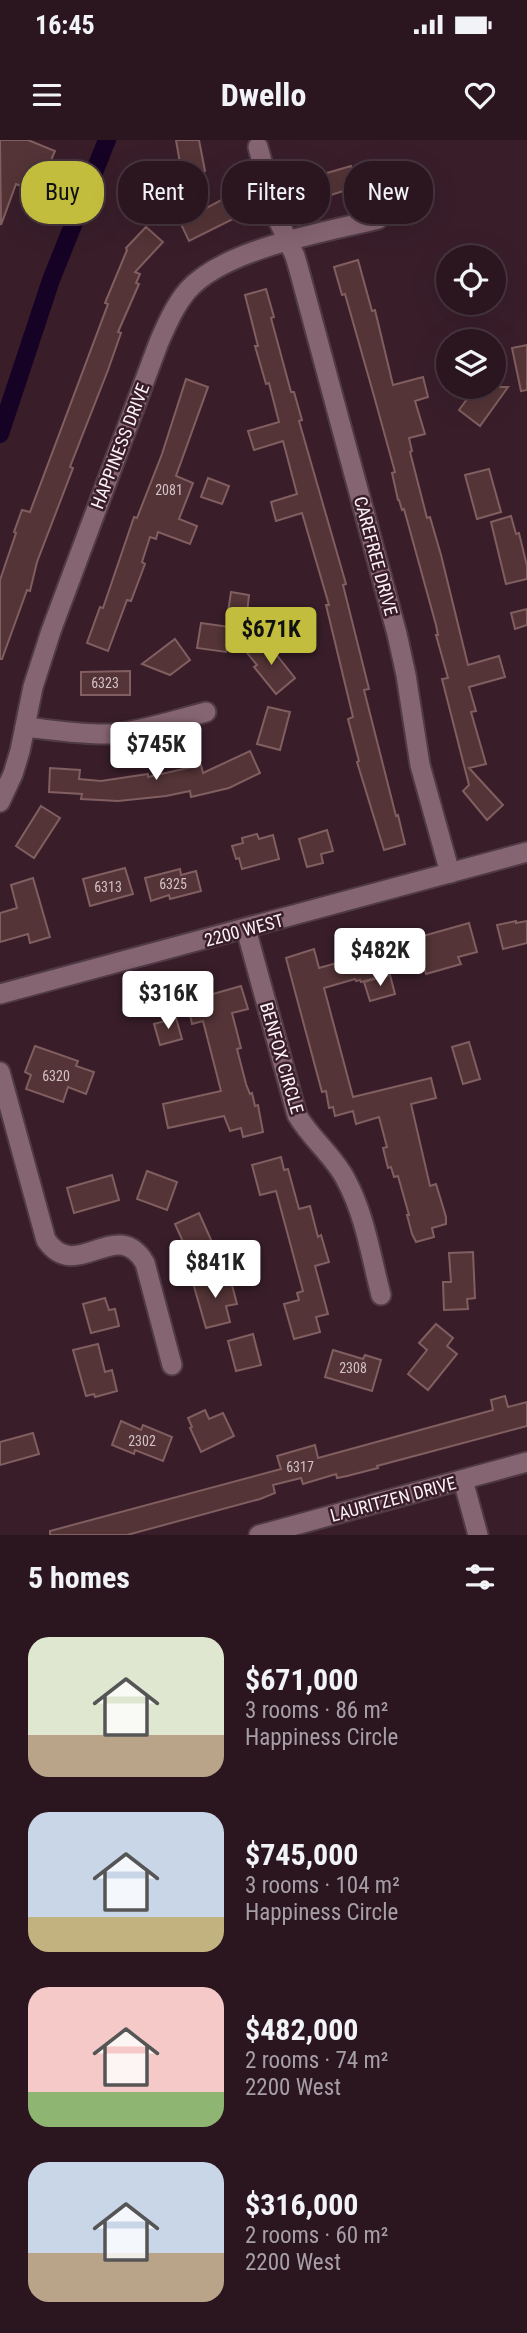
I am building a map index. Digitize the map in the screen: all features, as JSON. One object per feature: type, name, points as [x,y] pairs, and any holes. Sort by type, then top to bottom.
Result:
[{"type":"street","name":"CAREFREE DRIVE","points":[[258,147],[278,220],[297,263],[397,634],[420,765],[450,873]]},
{"type":"street","name":"HAPPINESS DRIVE","points":[[0,802],[13,774],[33,687],[51,631],[168,320],[188,290],[212,270],[227,262],[288,242],[358,224]]},
{"type":"street","points":[[25,727],[83,734],[111,734],[206,712]]},
{"type":"street","name":"2200 WEST","points":[[0,994],[527,852]]},
{"type":"street","name":"BENFOX CIRCLE","points":[[246,929],[297,1115],[347,1180],[361,1218],[381,1295]]},
{"type":"street","points":[[0,1072],[46,1240],[53,1250],[65,1256],[75,1256],[115,1245],[127,1245],[138,1251],[145,1263],[172,1365]]},
{"type":"street","name":"LAURITZEN DRIVE","points":[[259,1535],[281,1532],[527,1462]]},
{"type":"street","points":[[463,1480],[478,1535]]},
{"type":"building","points":[[0,140],[28,140],[55,151],[51,161],[21,161],[21,186],[16,184],[1,225]]},
{"type":"building","points":[[176,140],[199,140],[203,161],[180,161]]},
{"type":"building","points":[[344,168],[344,191],[330,195],[330,172]]},
{"type":"building","points":[[222,200],[223,224],[189,241],[181,224],[208,224],[208,207]]},
{"type":"building","points":[[146,227],[163,242],[135,272],[140,274],[136,283],[139,284],[118,332],[121,333],[108,370],[70,467],[73,468],[37,562],[30,591],[27,590],[0,659],[0,580],[16,533],[14,532],[22,510],[30,512],[108,304],[105,303],[126,248]]},
{"type":"building","points":[[358,260],[372,311],[375,310],[393,385],[423,377],[428,397],[415,401],[425,434],[409,438],[410,452],[427,518],[430,517],[441,555],[468,665],[499,656],[505,677],[469,687],[476,711],[471,712],[486,764],[469,768],[503,805],[487,820],[463,791],[469,785],[442,679],[448,678],[436,635],[436,625],[404,509],[402,510],[398,500],[392,473],[395,472],[345,294],[342,295],[334,267]]},
{"type":"building","points":[[266,289],[291,392],[294,392],[302,420],[299,421],[346,584],[343,585],[369,689],[364,690],[405,844],[384,850],[357,762],[359,761],[348,719],[353,717],[326,605],[329,605],[302,513],[276,521],[271,502],[297,494],[283,441],[254,450],[248,431],[279,422],[269,383],[266,384],[255,346],[258,346],[245,295]]},
{"type":"building","points":[[527,345],[527,390],[521,391],[512,348]]},
{"type":"building","points":[[186,379],[208,387],[176,476],[193,483],[179,519],[197,526],[190,544],[158,532],[156,539],[150,537],[142,562],[145,564],[131,601],[127,600],[108,651],[87,643],[100,607],[103,608],[134,517],[137,518],[162,454]]},
{"type":"building","points":[[467,399],[499,399],[480,426],[459,410]]},
{"type":"building","points":[[489,469],[501,512],[477,519],[465,475]]},
{"type":"building","points":[[208,478],[229,486],[222,504],[201,497]]},
{"type":"building","points":[[511,516],[516,534],[519,533],[527,566],[527,579],[506,584],[491,522]]},
{"type":"building","points":[[231,592],[249,595],[246,622],[227,619]]},
{"type":"building","points":[[527,609],[527,625],[515,629],[511,613]]},
{"type":"building","points":[[201,623],[230,627],[226,652],[197,648]]},
{"type":"building","points":[[175,639],[190,660],[170,675],[142,664]]},
{"type":"building","points":[[264,639],[295,678],[276,694],[254,667],[257,665],[247,653]]},
{"type":"building","points":[[130,671],[130,695],[81,695],[81,672]]},
{"type":"building","points":[[268,707],[290,712],[280,750],[257,744]]},
{"type":"building","points":[[250,751],[260,773],[229,788],[191,797],[190,791],[118,801],[81,799],[82,794],[49,792],[50,768],[80,770],[79,779],[101,781],[148,774],[148,777],[201,765],[203,773]]},
{"type":"building","points":[[41,806],[60,818],[34,858],[16,846]]},
{"type":"building","points":[[327,830],[333,851],[321,854],[323,863],[307,867],[299,839]]},
{"type":"building","points":[[257,834],[259,839],[273,835],[279,859],[242,869],[232,846],[243,843],[242,838]]},
{"type":"building","points":[[125,868],[133,894],[90,906],[83,879]]},
{"type":"building","points":[[180,869],[181,875],[196,871],[201,891],[170,899],[169,895],[151,901],[145,878]]},
{"type":"building","points":[[33,878],[50,937],[30,943],[28,934],[0,942],[0,913],[17,908],[11,885]]},
{"type":"building","points":[[527,921],[527,943],[503,949],[497,925]]},
{"type":"building","points":[[469,923],[477,952],[458,957],[461,964],[426,974],[416,938]]},
{"type":"building","points":[[314,949],[319,968],[351,959],[350,955],[368,950],[375,978],[361,982],[355,979],[324,988],[353,1097],[431,1078],[436,1098],[411,1104],[430,1186],[436,1184],[446,1217],[446,1224],[432,1228],[434,1237],[416,1242],[412,1234],[398,1176],[394,1177],[391,1167],[388,1168],[383,1148],[387,1147],[379,1117],[356,1124],[353,1111],[335,1116],[333,1107],[329,1108],[326,1091],[322,1092],[286,958]]},
{"type":"building","points":[[390,975],[395,994],[370,1001],[364,982]]},
{"type":"building","points":[[241,986],[248,1009],[232,1013],[241,1048],[237,1049],[246,1084],[250,1094],[252,1093],[255,1106],[258,1105],[263,1132],[243,1137],[241,1128],[230,1131],[224,1116],[168,1128],[163,1104],[221,1091],[203,1021],[192,1024],[189,996],[205,992],[206,996]]},
{"type":"building","points":[[176,1018],[182,1039],[160,1045],[154,1024]]},
{"type":"building","points":[[469,1042],[480,1079],[463,1084],[452,1047]]},
{"type":"building","points":[[35,1046],[78,1061],[76,1066],[94,1072],[86,1094],[68,1087],[63,1102],[26,1089],[31,1075],[25,1072]]},
{"type":"building","points":[[281,1157],[284,1170],[288,1169],[299,1209],[310,1206],[318,1237],[321,1235],[329,1262],[315,1266],[328,1314],[316,1317],[320,1332],[294,1339],[284,1304],[299,1300],[297,1293],[303,1291],[276,1191],[260,1195],[252,1165]]},
{"type":"building","points":[[147,1171],[177,1182],[167,1210],[137,1199]]},
{"type":"building","points":[[112,1175],[119,1200],[74,1213],[67,1188]]},
{"type":"building","points":[[199,1213],[212,1242],[188,1253],[175,1224]]},
{"type":"building","points":[[473,1252],[475,1298],[467,1299],[468,1309],[444,1310],[443,1282],[451,1282],[449,1253]]},
{"type":"building","points":[[229,1274],[237,1304],[226,1306],[230,1322],[206,1328],[193,1283]]},
{"type":"building","points":[[105,1298],[109,1310],[115,1309],[119,1326],[91,1333],[83,1304]]},
{"type":"building","points":[[436,1324],[453,1338],[447,1346],[457,1354],[428,1390],[408,1374],[427,1350],[419,1343]]},
{"type":"building","points":[[253,1334],[261,1365],[236,1371],[228,1341]]},
{"type":"building","points":[[98,1344],[105,1372],[112,1370],[117,1391],[95,1397],[94,1394],[86,1396],[73,1350]]},
{"type":"building","points":[[333,1350],[363,1359],[365,1355],[381,1360],[372,1391],[325,1377]]},
{"type":"building","points":[[505,1396],[508,1407],[527,1402],[527,1426],[347,1476],[337,1478],[336,1474],[303,1484],[301,1478],[273,1485],[275,1493],[260,1499],[127,1535],[50,1535],[50,1531],[281,1469],[277,1456],[315,1445],[318,1458],[493,1410],[491,1400]]},
{"type":"building","points":[[205,1410],[209,1419],[223,1413],[234,1436],[201,1452],[188,1418]]},
{"type":"building","points":[[121,1421],[141,1430],[143,1425],[172,1437],[163,1461],[135,1450],[134,1454],[112,1445]]},
{"type":"building","points":[[33,1433],[39,1454],[0,1465],[0,1442]]},
{"type":"waterway","points":[[0,434],[51,280],[107,140]]}]
